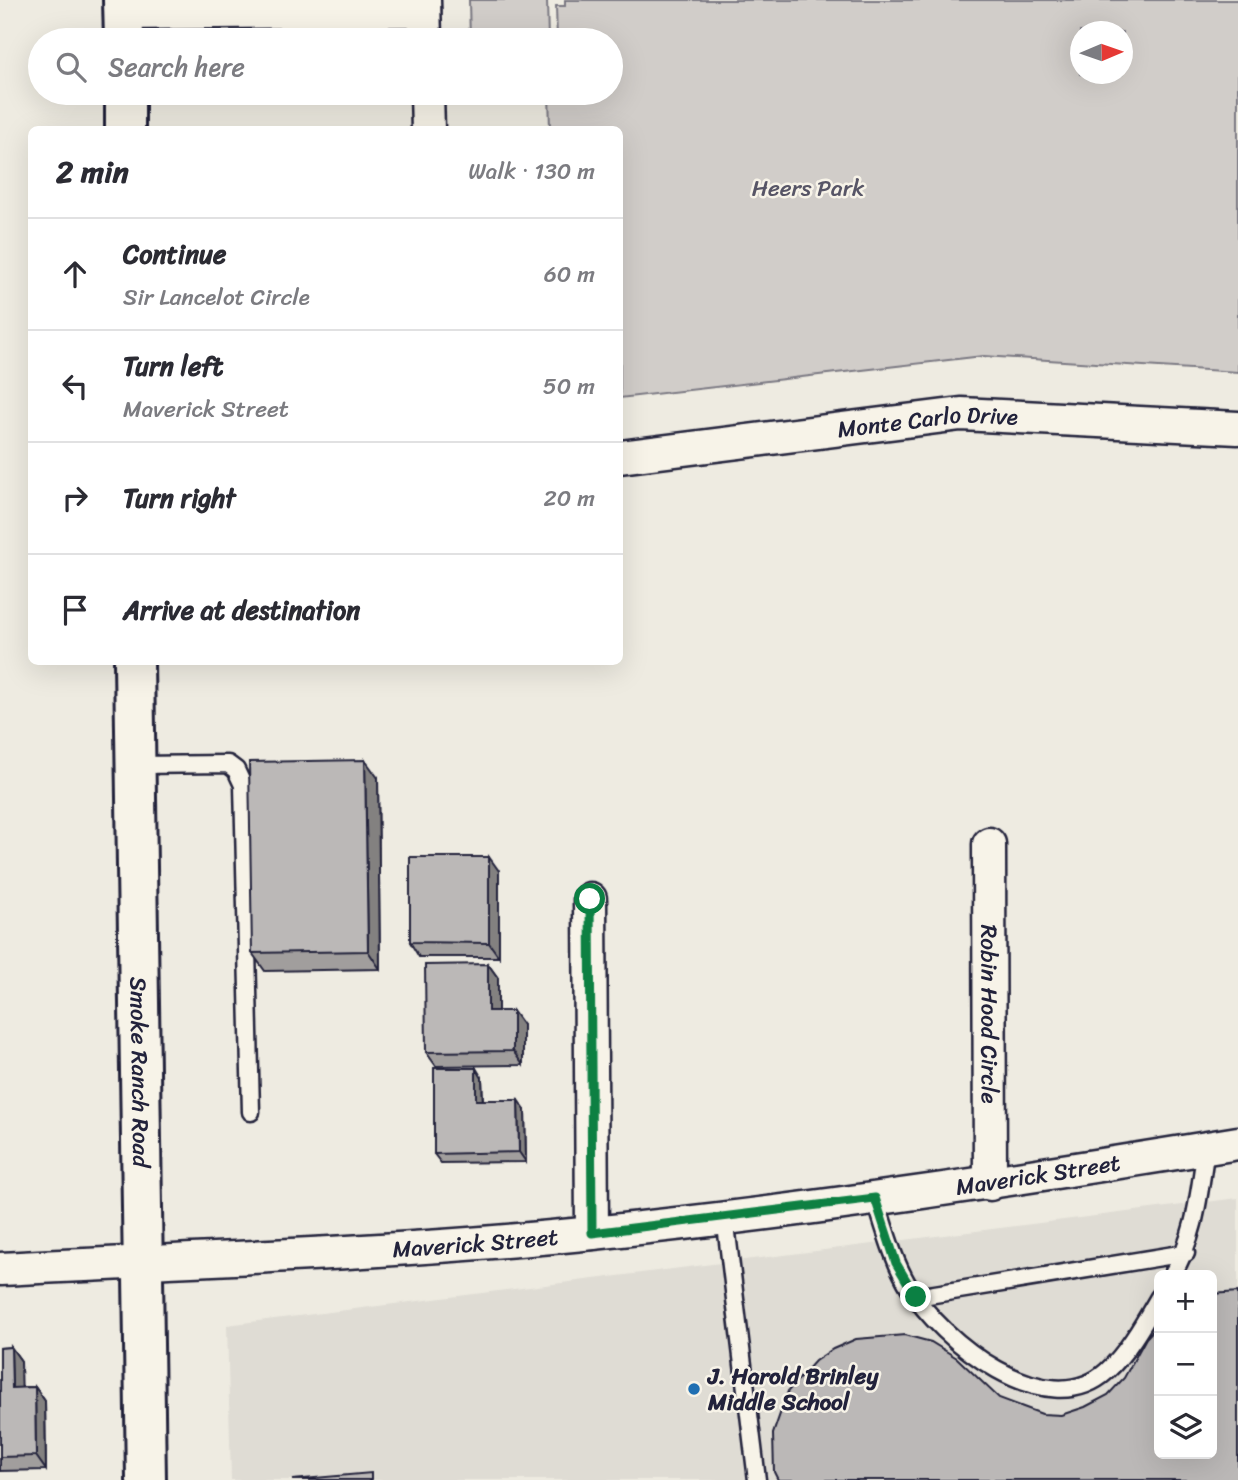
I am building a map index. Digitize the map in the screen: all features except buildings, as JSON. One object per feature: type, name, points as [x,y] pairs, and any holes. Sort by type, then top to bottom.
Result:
[{"type":"main road","points":[[125,105],[125,126]]},
{"type":"main road","name":"Smoke Ranch Road","points":[[134,665],[146,1480]]},
{"type":"street","points":[[124,18],[424,17]]},
{"type":"street","points":[[427,105],[428,126]]},
{"type":"street","name":"Monte Carlo Drive","points":[[623,457],[961,414],[1238,428]]},
{"type":"street","name":"Robin Hood Circle","points":[[989,844],[990,1184]]},
{"type":"street","points":[[590,899],[592,1233]]},
{"type":"street","name":"Maverick Street","points":[[0,1269],[143,1264],[592,1233],[990,1184],[1238,1143]]},
{"type":"lane","points":[[135,765],[228,764],[236,770],[243,785],[251,1112]]},
{"type":"lane","points":[[1175,1270],[1186,1253],[1192,1233],[1206,1148]]},
{"type":"lane","points":[[875,1198],[896,1263],[916,1297],[946,1334],[993,1369],[1030,1385],[1080,1386],[1106,1373],[1154,1304]]},
{"type":"lane","points":[[725,1217],[757,1480]]},
{"type":"lane","points":[[916,1297],[1186,1253]]},
{"type":"shaded area","name":"J. Harold Brinley Middle School","points":[[1238,1198],[1238,1480],[231,1480],[227,1325]]},
{"type":"green space","points":[[469,0],[547,0],[548,28],[470,28]]},
{"type":"green space","name":"Heers Park","points":[[565,0],[1238,0],[1238,372],[983,356],[623,398],[623,126],[550,126],[549,105],[623,105],[623,28],[557,28],[556,6],[565,6]]},
{"type":"place","name":"J. Harold Brinley Middle School","points":[[694,1389]]},
{"type":"route","points":[[590,899],[592,1233],[875,1198],[896,1263],[916,1297]]}]
